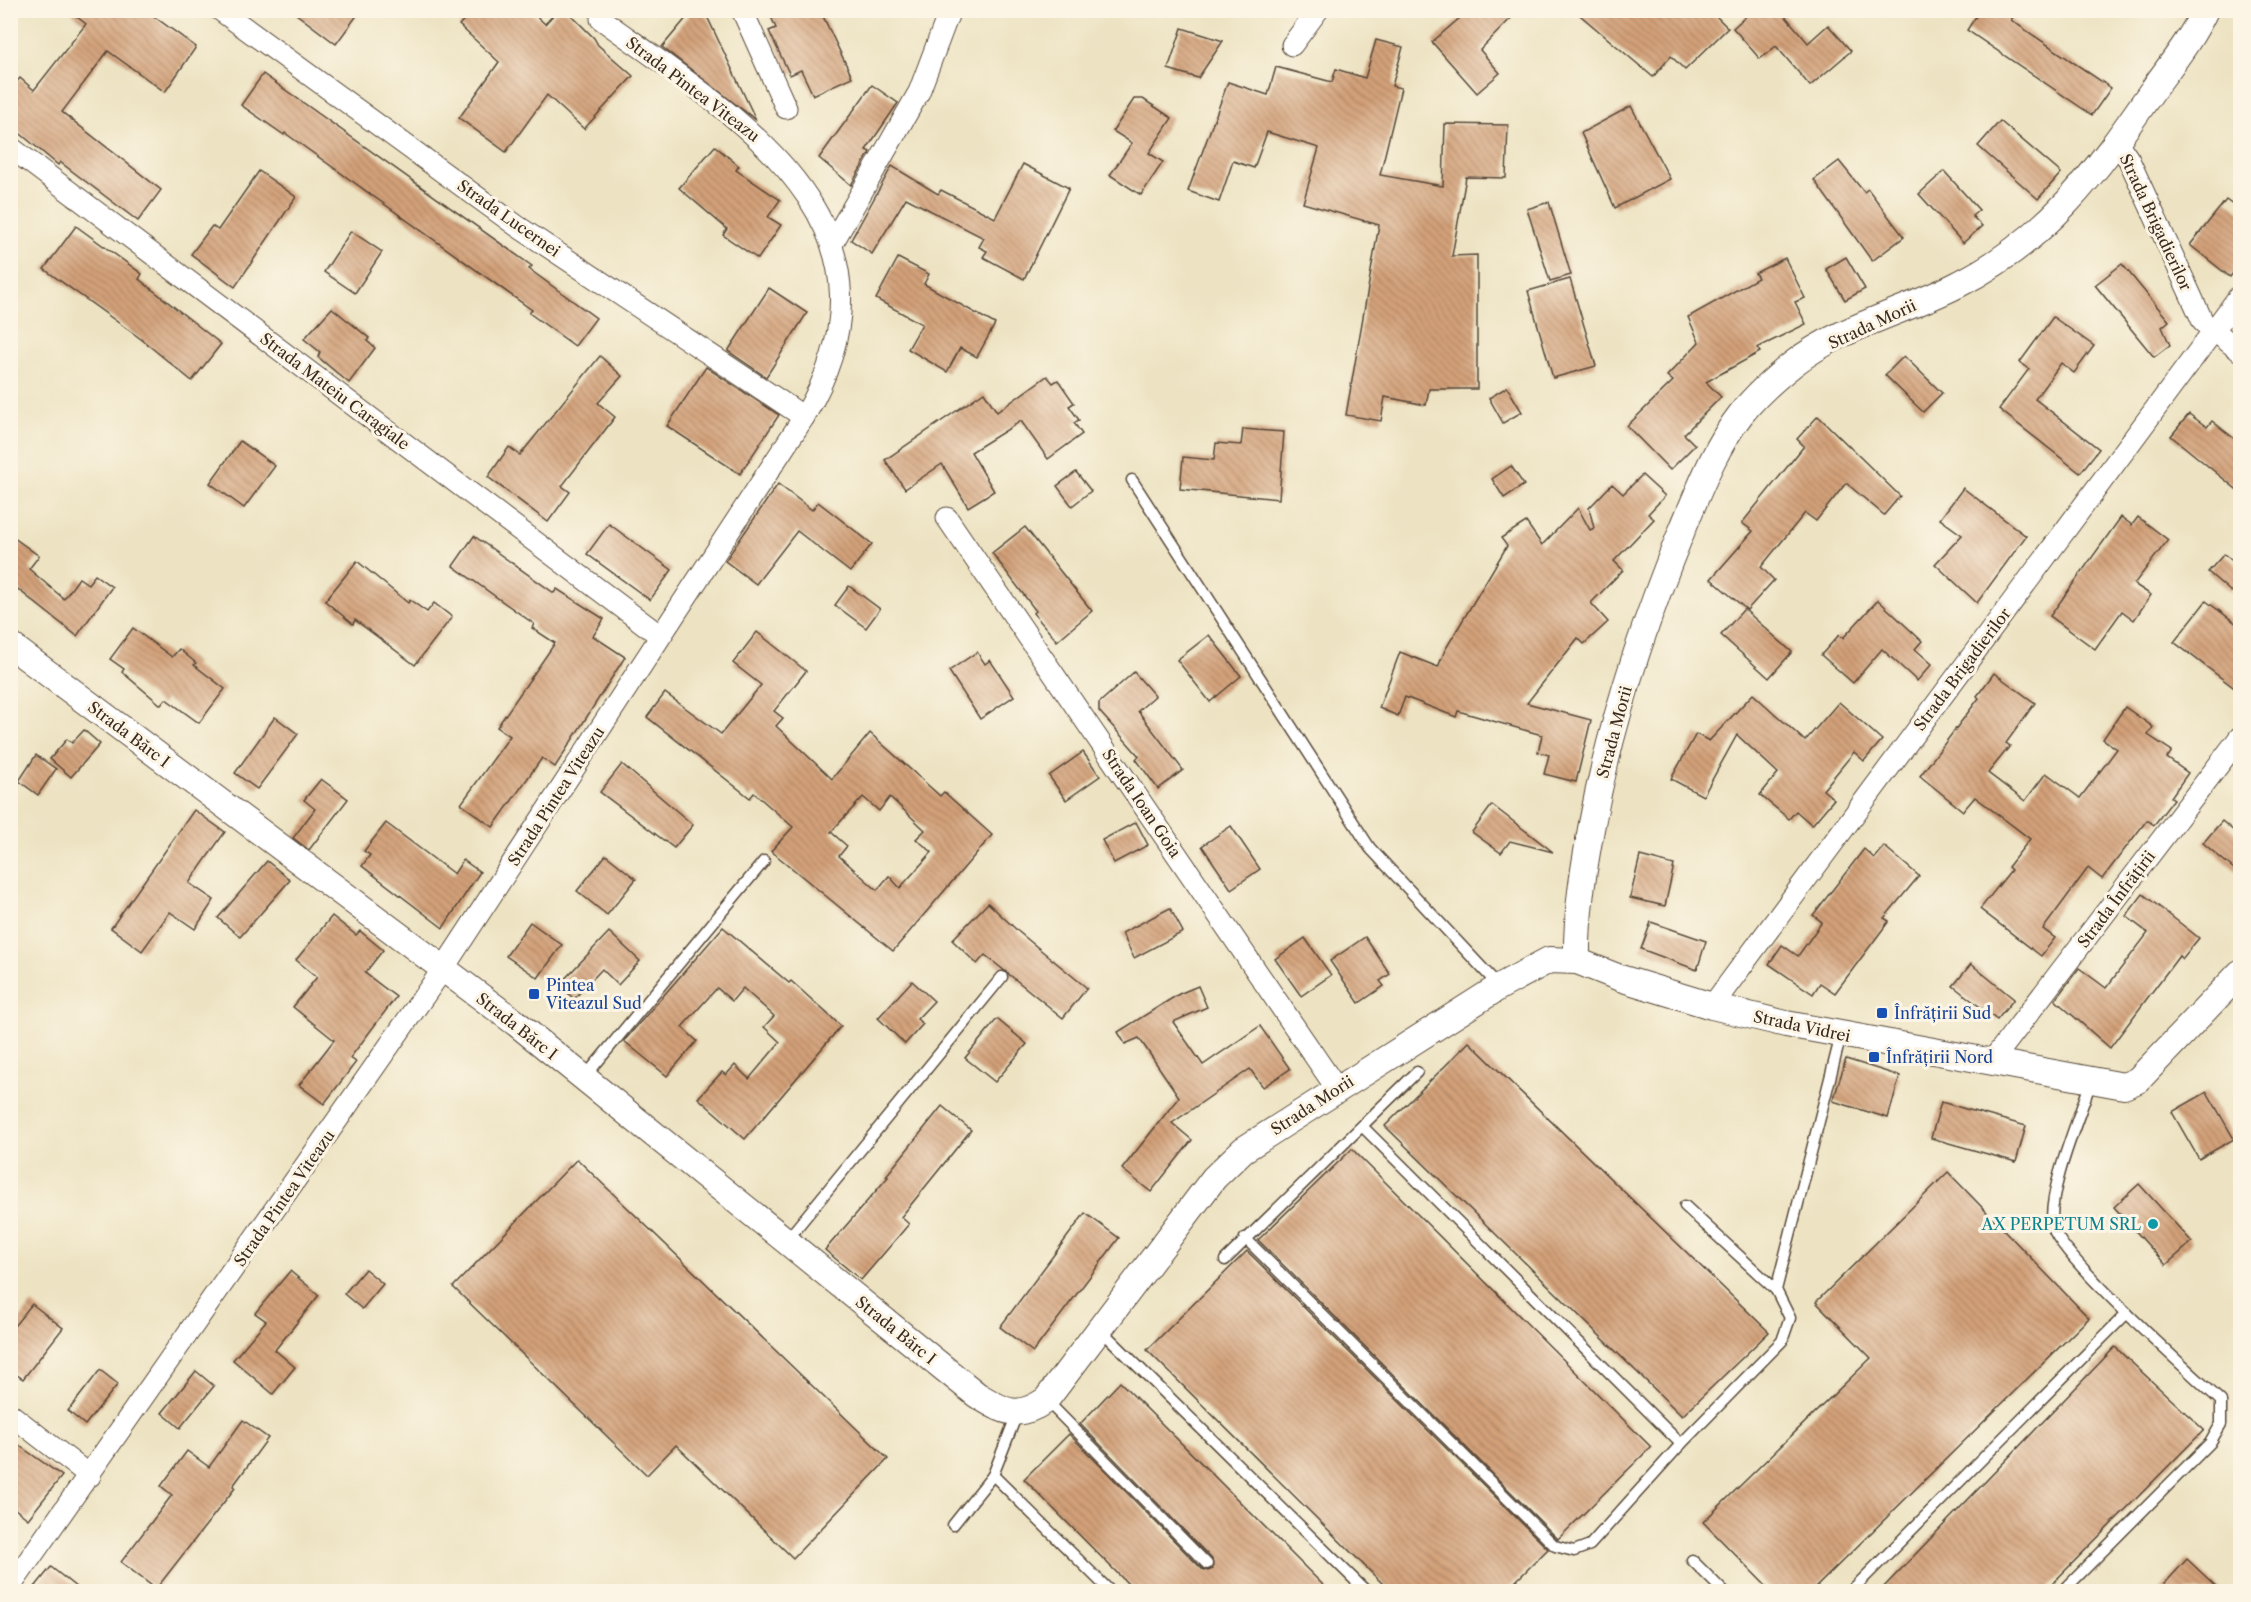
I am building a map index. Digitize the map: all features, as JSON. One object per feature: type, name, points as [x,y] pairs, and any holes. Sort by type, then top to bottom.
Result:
[{"type":"street","name":"Strada Lucernei","points":[[220,10],[517,226],[804,417]]},
{"type":"street","points":[[742,10],[786,108]]},
{"type":"street","points":[[832,244],[919,92],[950,10]]},
{"type":"street","points":[[1292,45],[1318,10]]},
{"type":"street","name":"Strada Morii","points":[[1017,1414],[1032,1410],[1046,1400],[1215,1178],[1244,1150],[1499,987],[1549,960],[1577,961],[1576,921],[1583,873],[1601,777],[1627,683],[1658,587],[1700,489],[1740,416],[1765,387],[1797,361],[1844,335],[1957,285],[2006,258],[2045,227],[2083,186],[2117,142],[2194,34],[2205,10]]},
{"type":"street","name":"Strada Pintea Viteazu","points":[[10,1587],[90,1476],[443,969],[659,635],[804,417],[829,369],[837,333],[840,293],[837,256],[799,182],[771,149],[701,91],[601,19]]},
{"type":"street","name":"Strada Brigadierilor","points":[[2117,142],[2129,160],[2202,322],[2212,332],[2241,351]]},
{"type":"street","name":"Strada Mateiu Caragiale","points":[[10,147],[659,635]]},
{"type":"street","name":"Strada Brigadierilor","points":[[1712,1006],[2241,295]]},
{"type":"street","name":"Strada Ioan Goia","points":[[947,518],[1337,1089]]},
{"type":"street","name":"Strada Bărc I","points":[[10,645],[443,969],[584,1078],[977,1395],[1017,1414]]},
{"type":"street","name":"Strada Înfrățirii","points":[[1992,1062],[2241,737]]},
{"type":"street","name":"Strada Vidrei","points":[[1577,961],[1620,978],[1712,1006],[1841,1034],[2124,1086],[2138,1080],[2241,973]]},
{"type":"street","points":[[10,1414],[90,1476]]},
{"type":"lane","points":[[1132,480],[1370,848],[1499,987]]},
{"type":"lane","points":[[584,1078],[764,861]]},
{"type":"lane","points":[[786,1241],[1002,977]]},
{"type":"lane","points":[[1776,1290],[1841,1034]]},
{"type":"lane","points":[[1225,1260],[1245,1238],[1363,1127],[1417,1071]]},
{"type":"lane","points":[[2062,1592],[2210,1443],[2221,1424],[2221,1401],[2127,1313],[2066,1249],[2052,1228],[2052,1198],[2091,1081]]},
{"type":"lane","points":[[1363,1127],[1681,1444]]},
{"type":"lane","points":[[1245,1238],[1555,1546],[1574,1551],[1590,1545],[1681,1444],[1782,1341],[1790,1318],[1776,1290],[1685,1206]]},
{"type":"lane","points":[[1851,1592],[2127,1313]]},
{"type":"lane","points":[[1101,1330],[1367,1592]]},
{"type":"lane","points":[[1046,1400],[1207,1564]]},
{"type":"lane","points":[[952,1525],[993,1475],[1017,1414]]},
{"type":"lane","points":[[993,1475],[1111,1592]]},
{"type":"lane","points":[[1692,1560],[1724,1592]]},
{"type":"building","points":[[68,10],[145,10],[196,47],[165,92],[108,51],[62,112],[161,190],[138,221],[60,162],[58,165],[10,125],[10,89],[20,78],[34,90],[86,24]]},
{"type":"building","points":[[291,10],[361,10],[336,44]]},
{"type":"building","points":[[473,10],[530,10],[545,24],[558,10],[566,10],[598,45],[633,76],[584,129],[547,95],[506,152],[459,118],[499,62],[459,25]]},
{"type":"building","points":[[693,10],[704,10],[756,120],[662,47]]},
{"type":"building","points":[[768,10],[820,10],[852,77],[813,95],[801,70],[790,75],[769,31],[776,28]]},
{"type":"building","points":[[1469,10],[1519,10],[1480,50],[1500,73],[1477,93],[1432,42]]},
{"type":"building","points":[[1574,10],[1710,10],[1728,28],[1685,70],[1671,56],[1653,77]]},
{"type":"building","points":[[1753,10],[1780,10],[1808,43],[1828,25],[1851,51],[1810,86],[1776,46],[1760,59],[1733,28]]},
{"type":"building","points":[[1980,10],[2017,10],[2011,20],[2111,88],[2092,115],[1967,30]]},
{"type":"building","points":[[1182,28],[1223,41],[1198,78],[1168,69]]},
{"type":"building","points":[[1376,40],[1403,47],[1392,86],[1401,88],[1380,175],[1443,186],[1445,124],[1508,125],[1506,178],[1466,177],[1452,256],[1477,255],[1477,389],[1429,389],[1426,405],[1385,397],[1381,421],[1346,415],[1379,225],[1303,203],[1319,148],[1267,132],[1254,168],[1233,161],[1219,202],[1188,191],[1228,82],[1268,95],[1276,67],[1332,82],[1336,69],[1365,78]]},
{"type":"building","points":[[263,74],[532,266],[529,269],[596,318],[575,346],[529,313],[532,310],[285,133],[284,135],[241,105]]},
{"type":"building","points":[[872,85],[898,103],[866,150],[870,152],[851,185],[819,158]]},
{"type":"building","points":[[1134,99],[1143,99],[1172,118],[1149,153],[1163,162],[1141,195],[1110,175],[1132,143],[1113,131]]},
{"type":"building","points":[[1631,106],[1670,179],[1615,208],[1581,133]]},
{"type":"building","points":[[2000,121],[2061,173],[2038,199],[1978,146]]},
{"type":"building","points":[[715,146],[739,166],[736,170],[780,200],[768,217],[781,225],[758,259],[723,235],[727,229],[679,188]]},
{"type":"building","points":[[1839,161],[1864,192],[1868,189],[1904,237],[1872,261],[1814,180]]},
{"type":"building","points":[[1023,164],[1069,188],[1024,279],[983,257],[987,251],[979,247],[984,238],[906,198],[872,254],[851,240],[892,166],[938,194],[941,190],[995,218]]},
{"type":"building","points":[[259,171],[296,197],[235,287],[191,254],[212,226],[218,230]]},
{"type":"building","points":[[1944,171],[1979,210],[1972,216],[1982,226],[1963,243],[1919,194]]},
{"type":"building","points":[[2226,200],[2241,211],[2241,263],[2230,277],[2190,245]]},
{"type":"building","points":[[1549,202],[1571,275],[1550,281],[1527,209]]},
{"type":"building","points":[[76,226],[142,274],[139,279],[221,344],[192,381],[141,339],[44,269]]},
{"type":"building","points":[[351,231],[382,252],[355,293],[324,272]]},
{"type":"building","points":[[1846,257],[1865,289],[1845,300],[1826,269]]},
{"type":"building","points":[[898,258],[929,274],[924,284],[995,324],[977,357],[960,348],[947,372],[908,349],[922,324],[876,299]]},
{"type":"building","points":[[1785,258],[1805,298],[1795,302],[1806,324],[1757,348],[1760,352],[1706,382],[1721,397],[1684,434],[1695,445],[1670,470],[1627,426],[1673,381],[1667,376],[1699,342],[1688,317],[1758,278],[1755,273]]},
{"type":"building","points":[[2122,264],[2169,321],[2162,327],[2170,345],[2154,357],[2095,285]]},
{"type":"building","points":[[1570,279],[1596,366],[1553,378],[1528,291]]},
{"type":"building","points":[[769,288],[807,313],[766,377],[728,351]]},
{"type":"building","points":[[332,308],[369,338],[367,341],[375,348],[349,383],[318,357],[320,352],[304,339]]},
{"type":"building","points":[[2053,317],[2094,346],[2074,373],[2061,363],[2035,399],[2099,449],[2080,473],[1999,409],[2029,369],[2020,362]]},
{"type":"building","points":[[600,356],[622,376],[598,403],[615,417],[562,486],[570,492],[548,522],[488,477],[509,447],[520,455]]},
{"type":"building","points":[[1904,356],[1942,393],[1923,412],[1885,375]]},
{"type":"building","points":[[706,367],[779,415],[740,474],[667,426]]},
{"type":"building","points":[[1047,376],[1053,383],[1058,380],[1074,403],[1069,406],[1079,420],[1074,423],[1082,434],[1048,459],[1021,421],[971,452],[994,491],[968,507],[942,464],[905,489],[885,460],[984,392],[997,412]]},
{"type":"building","points":[[1507,387],[1522,412],[1503,423],[1489,398]]},
{"type":"building","points":[[2189,414],[2207,427],[2212,421],[2241,444],[2241,493],[2171,436]]},
{"type":"building","points":[[1818,416],[1900,496],[1884,515],[1846,483],[1816,521],[1805,513],[1761,567],[1774,580],[1747,610],[1711,579],[1753,531],[1742,523],[1804,446],[1797,439]]},
{"type":"building","points":[[1243,429],[1284,432],[1279,499],[1180,489],[1183,457],[1214,460],[1216,443],[1241,445]]},
{"type":"building","points":[[240,441],[275,466],[244,508],[210,483]]},
{"type":"building","points":[[1511,466],[1524,485],[1504,498],[1492,479]]},
{"type":"building","points":[[1076,472],[1091,491],[1072,506],[1057,486]]},
{"type":"building","points":[[1642,475],[1665,496],[1648,514],[1654,519],[1614,561],[1623,570],[1591,603],[1608,622],[1584,644],[1578,638],[1527,703],[1591,720],[1576,782],[1544,774],[1549,755],[1538,752],[1542,735],[1458,711],[1456,717],[1405,697],[1398,716],[1379,708],[1400,652],[1438,667],[1445,650],[1507,546],[1501,538],[1526,522],[1542,545],[1578,508],[1590,530],[1594,528],[1589,508],[1612,484],[1623,494]]},
{"type":"building","points":[[778,484],[812,510],[818,502],[872,544],[850,572],[797,531],[756,584],[725,561]]},
{"type":"building","points":[[1963,488],[2026,536],[1977,603],[1935,564],[1962,535],[1940,519]]},
{"type":"building","points":[[2121,517],[2132,525],[2138,517],[2168,540],[2134,584],[2151,595],[2134,620],[2122,611],[2095,649],[2050,616]]},
{"type":"building","points":[[609,524],[672,570],[650,600],[587,554]]},
{"type":"building","points":[[1025,527],[1092,611],[1057,641],[1033,613],[1036,611],[992,553]]},
{"type":"building","points":[[10,535],[39,556],[29,569],[64,599],[79,578],[88,584],[95,575],[112,587],[77,636],[15,587],[10,592]]},
{"type":"building","points":[[474,536],[554,593],[557,589],[604,619],[593,636],[625,657],[555,767],[542,758],[493,827],[461,804],[510,736],[497,727],[555,643],[532,628],[534,624],[453,566]]},
{"type":"building","points":[[2224,554],[2241,568],[2241,580],[2231,592],[2208,572]]},
{"type":"building","points":[[357,561],[408,603],[410,600],[427,612],[434,603],[452,617],[415,665],[355,620],[353,624],[325,601]]},
{"type":"building","points":[[849,586],[880,609],[866,628],[835,605]]},
{"type":"building","points":[[1878,600],[1922,641],[1915,649],[1932,664],[1917,681],[1882,649],[1853,683],[1821,655],[1839,635],[1843,638]]},
{"type":"building","points":[[2206,601],[2241,627],[2241,693],[2174,642]]},
{"type":"building","points":[[1744,609],[1792,652],[1769,678],[1721,635]]},
{"type":"building","points":[[133,628],[172,657],[179,649],[196,663],[194,665],[225,689],[199,723],[166,699],[161,705],[122,672],[124,669],[110,659]]},
{"type":"building","points":[[757,632],[806,671],[774,711],[783,718],[776,726],[832,779],[870,733],[940,796],[944,792],[992,835],[893,951],[771,851],[793,827],[754,793],[750,798],[647,717],[665,693],[721,734],[761,685],[733,663]],"holes":[[[863,797],[879,811],[890,797],[925,830],[916,839],[932,852],[900,888],[889,876],[877,890],[839,856],[847,846],[831,832]]]},
{"type":"building","points":[[1209,635],[1241,676],[1210,702],[1177,660]]},
{"type":"building","points":[[977,652],[985,664],[990,660],[1014,696],[980,719],[949,671]]},
{"type":"building","points":[[1134,672],[1155,696],[1138,711],[1183,770],[1158,789],[1136,759],[1139,756],[1099,711],[1099,703]]},
{"type":"building","points":[[1994,673],[2035,703],[2006,743],[2010,746],[1988,773],[2025,801],[2046,773],[2080,798],[2117,749],[2103,739],[2125,707],[2153,727],[2148,735],[2172,751],[2167,758],[2188,773],[2171,797],[2174,799],[2154,825],[2147,820],[2102,879],[2088,868],[2043,929],[2055,938],[2041,956],[1980,909],[2011,870],[2008,867],[2030,839],[1975,797],[1963,811],[1920,776],[1979,698],[1977,696]]},
{"type":"building","points":[[1753,694],[1805,741],[1839,702],[1882,740],[1864,761],[1854,752],[1823,790],[1834,799],[1812,825],[1796,811],[1789,819],[1760,795],[1778,773],[1737,735],[1703,796],[1671,779],[1696,734],[1709,741]]},
{"type":"building","points":[[275,717],[298,734],[257,789],[235,773]]},
{"type":"building","points":[[84,730],[100,744],[71,777],[50,759],[67,739],[72,743]]},
{"type":"building","points":[[1083,752],[1100,776],[1066,800],[1049,776]]},
{"type":"building","points":[[36,755],[56,769],[38,795],[19,781]]},
{"type":"building","points":[[622,764],[693,825],[674,848],[600,792]]},
{"type":"building","points":[[321,779],[348,799],[309,850],[293,838],[315,809],[304,800]]},
{"type":"building","points":[[1492,805],[1553,852],[1510,841],[1501,853],[1472,832]]},
{"type":"building","points":[[194,810],[225,832],[189,883],[214,900],[195,929],[170,912],[142,951],[111,928]]},
{"type":"building","points":[[2222,821],[2241,837],[2241,875],[2203,843]]},
{"type":"building","points":[[1136,822],[1148,845],[1114,863],[1102,840]]},
{"type":"building","points":[[386,823],[454,874],[463,860],[480,872],[443,928],[362,866],[370,855],[364,851]]},
{"type":"building","points":[[1231,826],[1260,869],[1231,889],[1202,846]]},
{"type":"building","points":[[1884,846],[1919,876],[1884,918],[1889,921],[1835,993],[1820,983],[1813,994],[1769,964],[1782,945],[1798,956],[1822,922],[1813,915],[1864,849],[1874,858]]},
{"type":"building","points":[[606,855],[636,879],[607,915],[577,891]]},
{"type":"building","points":[[1640,856],[1674,865],[1665,906],[1630,898]]},
{"type":"building","points":[[267,861],[290,880],[240,937],[218,918]]},
{"type":"building","points":[[2143,894],[2199,938],[2182,959],[2179,956],[2110,1048],[2055,1000],[2079,968],[2106,988],[2148,933],[2126,916]]},
{"type":"building","points":[[988,903],[1020,933],[1087,988],[1063,1018],[985,955],[977,964],[952,940]]},
{"type":"building","points":[[1170,908],[1183,932],[1134,958],[1122,933]]},
{"type":"building","points":[[332,916],[356,935],[360,931],[383,950],[365,973],[396,997],[350,1058],[356,1062],[324,1104],[299,1085],[334,1040],[293,1007],[317,977],[296,960]]},
{"type":"building","points":[[530,922],[562,945],[538,978],[506,956]]},
{"type":"building","points":[[1651,922],[1706,941],[1697,970],[1641,949]]},
{"type":"building","points":[[723,927],[789,983],[791,981],[841,1026],[745,1139],[698,1098],[722,1072],[726,1075],[735,1065],[749,1079],[780,1042],[764,1027],[774,1016],[743,988],[732,1001],[717,988],[682,1027],[697,1041],[667,1076],[624,1041]]},
{"type":"building","points":[[609,932],[640,961],[618,985],[602,969],[574,999],[559,985]]},
{"type":"building","points":[[1365,937],[1390,974],[1380,981],[1384,986],[1359,1003],[1330,961]]},
{"type":"building","points":[[1305,938],[1331,975],[1301,996],[1275,959]]},
{"type":"building","points":[[1971,964],[2014,999],[1997,1020],[1953,986]]},
{"type":"building","points":[[912,981],[934,1001],[917,1019],[923,1024],[905,1044],[878,1018]]},
{"type":"building","points":[[1198,986],[1207,1007],[1173,1022],[1203,1065],[1260,1026],[1290,1069],[1263,1087],[1250,1069],[1172,1123],[1192,1140],[1151,1192],[1122,1169],[1179,1097],[1139,1038],[1125,1044],[1118,1032],[1179,994]]},
{"type":"building","points":[[997,1019],[1027,1044],[995,1082],[965,1058]]},
{"type":"building","points":[[1469,1042],[1769,1332],[1682,1416],[1385,1126]]},
{"type":"building","points":[[1846,1059],[1900,1076],[1888,1118],[1833,1101]]},
{"type":"building","points":[[2207,1092],[2234,1139],[2199,1159],[2172,1112]]},
{"type":"building","points":[[1941,1102],[2026,1126],[2016,1162],[1931,1138]]},
{"type":"building","points":[[942,1106],[971,1130],[901,1217],[909,1224],[861,1280],[825,1250],[888,1177],[886,1176]]},
{"type":"building","points":[[1352,1149],[1651,1447],[1558,1539],[1258,1240]]},
{"type":"building","points":[[577,1159],[888,1459],[793,1558],[676,1445],[647,1475],[453,1287]]},
{"type":"building","points":[[1948,1172],[2089,1318],[1811,1592],[1772,1592],[1703,1522],[1871,1358],[1816,1302]]},
{"type":"building","name":"AX PERPETUM SRL","points":[[2139,1184],[2192,1242],[2166,1265],[2114,1207]]},
{"type":"building","points":[[1085,1213],[1119,1238],[1033,1352],[1000,1327]]},
{"type":"building","points":[[1247,1251],[1548,1549],[1505,1592],[1391,1592],[1147,1350]]},
{"type":"building","points":[[365,1269],[383,1284],[362,1309],[344,1294]]},
{"type":"building","points":[[290,1271],[319,1295],[275,1350],[295,1367],[273,1394],[233,1360],[266,1321],[255,1313]]},
{"type":"building","points":[[32,1304],[63,1328],[23,1379],[10,1370],[10,1331]]},
{"type":"building","points":[[2115,1347],[2204,1430],[2044,1592],[1879,1592]]},
{"type":"building","points":[[100,1370],[118,1384],[85,1425],[68,1411]]},
{"type":"building","points":[[196,1371],[214,1386],[180,1428],[162,1413]]},
{"type":"building","points":[[1120,1382],[1330,1592],[1136,1592],[1024,1479],[1069,1434],[1202,1569],[1208,1571],[1213,1569],[1212,1559],[1080,1424]]},
{"type":"building","points":[[243,1420],[268,1438],[233,1486],[235,1488],[156,1589],[121,1562],[172,1495],[161,1486],[187,1451],[209,1467]]},
{"type":"building","points":[[10,1439],[62,1476],[28,1519],[10,1505]]},
{"type":"building","points":[[2187,1559],[2222,1592],[2157,1592]]},
{"type":"building","points":[[51,1567],[82,1592],[31,1592]]},
{"type":"place","name":"Pintea Viteazul Sud","points":[[534,994]]},
{"type":"place","name":"Înfrățirii Sud","points":[[1882,1013]]},
{"type":"place","name":"Înfrățirii Nord","points":[[1874,1057]]},
{"type":"place","name":"AX PERPETUM SRL","points":[[2153,1224]]}]
